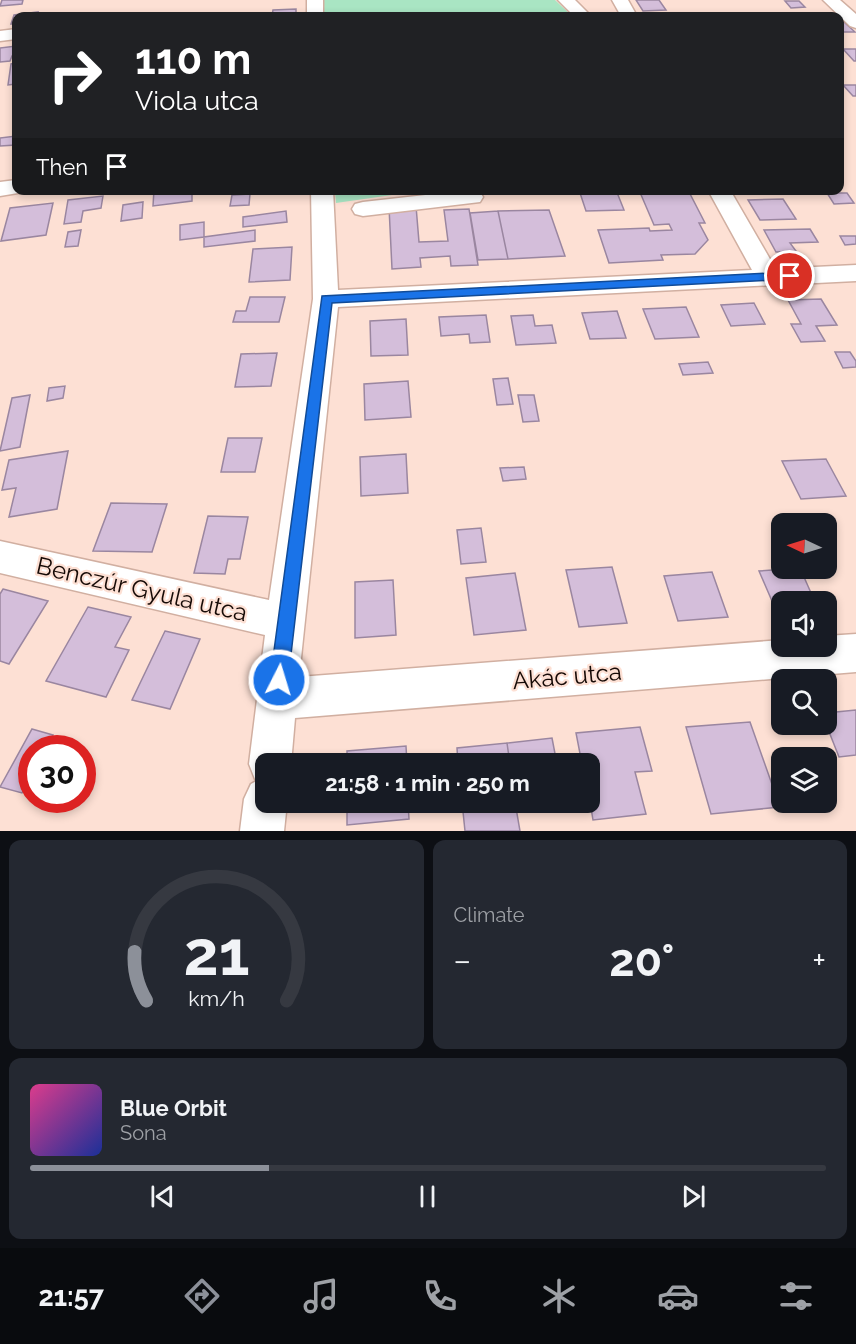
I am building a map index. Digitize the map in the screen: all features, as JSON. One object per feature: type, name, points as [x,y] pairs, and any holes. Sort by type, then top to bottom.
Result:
[{"type":"street","points":[[566,0],[579,12]]},
{"type":"street","points":[[831,0],[856,23]]},
{"type":"street","points":[[722,195],[762,266]]},
{"type":"street","points":[[271,753],[285,622],[326,299],[323,204],[362,212],[472,197]]},
{"type":"street","points":[[458,276],[482,271],[495,291]]},
{"type":"street","points":[[326,299],[856,273]]},
{"type":"street","name":"Benczúr Gyula utca","points":[[0,557],[285,622]]},
{"type":"street","name":"Akác utca","points":[[277,699],[856,653]]},
{"type":"street","points":[[262,831],[264,813]]},
{"type":"green space","points":[[322,0],[555,0],[568,12],[323,12]]},
{"type":"green space","points":[[335,195],[392,195],[336,203]]},
{"type":"building","points":[[2,0],[23,0],[22,4],[0,6]]},
{"type":"building","points":[[636,0],[659,0],[666,10],[643,11]]},
{"type":"building","points":[[785,1],[799,1],[805,7],[791,8]]},
{"type":"building","points":[[296,9],[296,12],[273,12],[273,10]]},
{"type":"building","points":[[844,22],[855,32],[844,32]]},
{"type":"building","points":[[12,46],[10,61],[0,62],[0,48]]},
{"type":"building","points":[[844,49],[856,49],[856,61]]},
{"type":"building","points":[[11,64],[12,84],[8,85]]},
{"type":"building","points":[[844,85],[856,85],[856,96],[853,96]]},
{"type":"building","points":[[12,136],[12,145],[0,146],[0,138]]},
{"type":"building","points":[[847,193],[854,203],[834,204],[828,195]]},
{"type":"building","points":[[154,195],[192,195],[192,201],[153,206]]},
{"type":"building","points":[[232,195],[250,195],[249,205],[230,206]]},
{"type":"building","points":[[581,195],[618,195],[624,210],[586,211]]},
{"type":"building","points":[[641,195],[691,195],[705,223],[699,223],[708,240],[695,254],[661,255],[663,260],[609,263],[598,230],[649,228],[650,231],[672,230],[669,224],[654,225]]},
{"type":"building","points":[[103,196],[101,208],[83,211],[81,222],[64,224],[68,200]]},
{"type":"building","points":[[783,199],[796,219],[760,220],[748,200]]},
{"type":"building","points":[[143,202],[142,218],[121,221],[123,205]]},
{"type":"building","points":[[53,203],[46,235],[1,241],[10,208]]},
{"type":"building","points":[[416,206],[419,242],[448,241],[444,210],[469,209],[478,265],[451,266],[450,256],[420,258],[421,267],[392,269],[389,207]]},
{"type":"building","points":[[549,210],[565,256],[508,259],[498,211]]},
{"type":"building","points":[[286,211],[287,222],[243,227],[243,217]]},
{"type":"building","points":[[498,211],[508,259],[478,260],[470,213]]},
{"type":"building","points":[[204,222],[204,237],[180,240],[180,225]]},
{"type":"building","points":[[810,229],[818,242],[790,243],[796,251],[776,252],[764,230]]},
{"type":"building","points":[[81,230],[78,246],[65,247],[68,232]]},
{"type":"building","points":[[255,230],[255,241],[204,247],[204,237]]},
{"type":"building","points":[[840,236],[856,236],[856,244],[845,245]]},
{"type":"building","points":[[292,247],[290,280],[249,282],[253,249]]},
{"type":"building","points":[[250,297],[285,297],[279,322],[233,322],[236,311],[246,311]]},
{"type":"building","points":[[821,299],[837,325],[816,326],[825,341],[801,342],[791,324],[801,324],[788,300]]},
{"type":"building","points":[[754,303],[765,324],[731,326],[721,305]]},
{"type":"building","points":[[686,307],[699,337],[655,339],[643,309]]},
{"type":"building","points":[[617,311],[626,338],[590,339],[582,313]]},
{"type":"building","points":[[486,315],[490,342],[470,343],[469,334],[441,336],[439,317]]},
{"type":"building","points":[[533,315],[535,326],[552,325],[556,343],[516,345],[511,316]]},
{"type":"building","points":[[406,319],[408,355],[371,356],[370,321]]},
{"type":"building","points":[[835,352],[850,352],[856,361],[856,367],[843,368]]},
{"type":"building","points":[[277,353],[271,386],[235,387],[241,354]]},
{"type":"building","points":[[708,362],[713,373],[683,375],[679,364]]},
{"type":"building","points":[[508,378],[513,404],[497,405],[493,379]]},
{"type":"building","points":[[408,381],[411,417],[365,420],[364,384]]},
{"type":"building","points":[[65,386],[63,398],[47,401],[49,388]]},
{"type":"building","points":[[30,395],[20,447],[0,451],[12,398]]},
{"type":"building","points":[[518,395],[534,395],[539,421],[523,422]]},
{"type":"building","points":[[228,438],[262,438],[255,472],[221,472]]},
{"type":"building","points":[[68,451],[57,509],[9,517],[16,488],[2,490],[9,460]]},
{"type":"building","points":[[406,454],[408,493],[361,496],[360,457]]},
{"type":"building","points":[[826,459],[846,496],[801,499],[782,461]]},
{"type":"building","points":[[524,467],[526,479],[503,481],[500,468]]},
{"type":"building","points":[[111,503],[167,504],[152,552],[93,551]]},
{"type":"building","points":[[208,516],[248,517],[240,559],[228,559],[225,574],[194,573]]},
{"type":"building","points":[[481,528],[486,562],[461,564],[457,530]]},
{"type":"building","points":[[612,567],[627,623],[579,627],[566,570]]},
{"type":"building","points":[[771,570],[771,579],[805,579],[810,591],[771,591],[771,599],[759,571]]},
{"type":"building","points":[[712,572],[728,617],[678,621],[664,576]]},
{"type":"building","points":[[515,573],[526,630],[474,635],[466,578]]},
{"type":"building","points":[[393,580],[396,635],[355,638],[355,582]]},
{"type":"building","points":[[3,589],[48,601],[9,664],[0,661],[0,594]]},
{"type":"building","points":[[88,607],[131,617],[115,647],[129,650],[106,697],[46,681]]},
{"type":"building","points":[[165,631],[200,639],[170,709],[132,700]]},
{"type":"building","points":[[856,710],[856,755],[839,757],[837,747],[830,735],[837,735],[837,712]]},
{"type":"building","points":[[750,722],[771,782],[771,808],[711,814],[686,727]]},
{"type":"building","points":[[640,727],[652,771],[635,772],[646,814],[593,820],[592,813],[600,813],[600,753],[580,753],[576,733]]},
{"type":"building","points":[[32,729],[53,735],[29,735]]},
{"type":"building","points":[[552,738],[555,753],[508,753],[507,743]]},
{"type":"building","points":[[507,743],[508,753],[457,753],[457,748]]},
{"type":"building","points":[[406,746],[406,753],[347,753],[347,751]]},
{"type":"building","points":[[18,754],[18,792],[0,787]]},
{"type":"building","points":[[347,813],[409,813],[409,819],[347,825]]},
{"type":"building","points":[[463,813],[517,813],[520,831],[465,831]]},
{"type":"route","points":[[279,680],[326,299],[790,276]]}]
